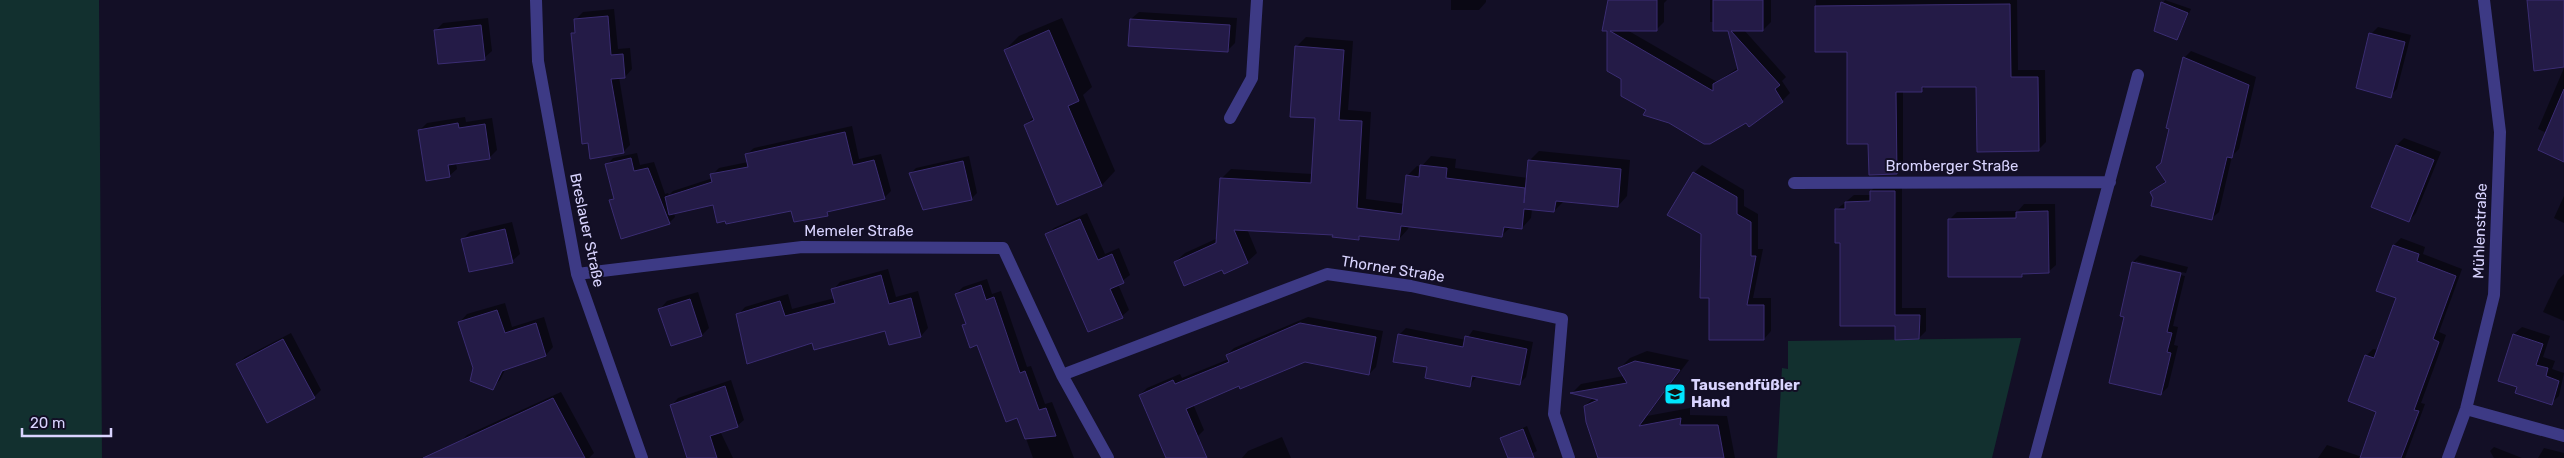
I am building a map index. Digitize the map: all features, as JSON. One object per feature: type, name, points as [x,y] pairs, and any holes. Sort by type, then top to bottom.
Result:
[{"type":"street","name":"Breslauer Straße","points":[[536,0],[538,61],[577,274],[642,458]]},
{"type":"street","points":[[1230,118],[1252,78],[1257,0]]},
{"type":"street","name":"Mühlenstraße","points":[[2448,458],[2466,409],[2494,295],[2500,132],[2484,0]]},
{"type":"street","points":[[2035,458],[2138,75]]},
{"type":"street","name":"Bromberger Straße","points":[[1794,183],[2110,182]]},
{"type":"street","name":"Memeler Straße","points":[[577,274],[802,247],[1003,248],[1062,375]]},
{"type":"street","name":"Thorner Straße","points":[[1062,375],[1327,274],[1411,286],[1562,319],[1554,414],[1569,458]]},
{"type":"street","points":[[1062,375],[1108,458]]},
{"type":"street","points":[[2466,409],[2564,436]]},
{"type":"green space","points":[[0,0],[99,0],[102,458],[0,458]]},
{"type":"green space","points":[[2021,338],[1992,458],[1777,458],[1782,368],[1788,369],[1788,341]]},
{"type":"building","points":[[1608,0],[1657,0],[1657,31],[1610,31],[1713,91],[1713,84],[1738,70],[1728,31],[1713,31],[1713,0],[1763,0],[1763,31],[1731,31],[1780,85],[1775,89],[1783,102],[1749,127],[1746,123],[1710,144],[1704,144],[1669,123],[1643,115],[1646,110],[1621,96],[1621,79],[1607,71],[1607,31],[1602,31]]},
{"type":"building","points":[[2527,0],[2564,0],[2564,67],[2534,71]]},
{"type":"building","points":[[2161,2],[2188,13],[2177,40],[2154,31]]},
{"type":"building","points":[[2010,4],[2011,77],[2038,77],[2039,151],[1977,152],[1976,87],[1922,87],[1922,92],[1896,92],[1897,174],[1869,175],[1868,144],[1847,144],[1847,52],[1815,52],[1815,6]]},
{"type":"building","points":[[608,16],[611,55],[623,54],[625,78],[611,79],[624,153],[590,159],[588,143],[582,144],[571,33],[575,33],[574,19]]},
{"type":"building","points":[[1130,19],[1230,25],[1228,52],[1128,46]]},
{"type":"building","points":[[481,25],[485,60],[438,64],[434,30]]},
{"type":"building","points":[[1049,30],[1079,101],[1068,106],[1102,186],[1057,205],[1024,125],[1034,120],[1004,50]]},
{"type":"building","points":[[2369,33],[2405,42],[2391,98],[2356,88]]},
{"type":"building","points":[[1295,46],[1344,50],[1339,120],[1362,121],[1357,208],[1402,214],[1406,175],[1419,177],[1420,165],[1447,168],[1446,178],[1525,188],[1524,203],[1528,160],[1621,169],[1618,207],[1556,201],[1554,212],[1524,209],[1522,229],[1504,227],[1502,237],[1401,226],[1399,240],[1359,236],[1359,240],[1332,237],[1333,235],[1234,230],[1248,263],[1224,274],[1222,270],[1184,286],[1174,262],[1216,243],[1220,178],[1311,183],[1315,118],[1290,117]]},
{"type":"building","points":[[2183,57],[2249,85],[2232,158],[2227,157],[2212,220],[2151,206],[2153,198],[2150,192],[2166,182],[2156,167],[2161,163],[2169,129],[2166,128]]},
{"type":"building","points":[[2564,89],[2564,162],[2538,150]]},
{"type":"building","points":[[458,123],[459,128],[485,124],[490,159],[448,165],[450,177],[426,181],[418,130]]},
{"type":"building","points":[[845,132],[853,165],[874,160],[885,199],[827,212],[828,216],[794,222],[791,211],[726,224],[725,221],[717,223],[713,205],[669,215],[665,197],[712,182],[710,174],[748,167],[745,154]]},
{"type":"building","points":[[2396,145],[2434,160],[2409,222],[2371,207]]},
{"type":"building","points":[[631,158],[634,171],[648,168],[670,224],[621,239],[609,200],[614,199],[605,164]]},
{"type":"building","points":[[963,161],[972,200],[923,210],[909,173]]},
{"type":"building","points":[[1693,172],[1737,197],[1737,214],[1751,222],[1751,256],[1756,256],[1747,305],[1764,305],[1764,340],[1709,340],[1709,298],[1700,298],[1701,234],[1667,215]]},
{"type":"building","points":[[1870,191],[1895,191],[1895,315],[1920,315],[1919,339],[1895,340],[1895,326],[1840,326],[1840,243],[1835,243],[1835,209],[1845,209],[1845,202],[1870,201]]},
{"type":"building","points":[[2048,211],[2049,273],[2022,274],[2022,277],[1948,277],[1948,219],[2016,218],[2016,212]]},
{"type":"building","points":[[1080,219],[1098,260],[1112,254],[1124,283],[1110,289],[1123,318],[1088,332],[1045,234]]},
{"type":"building","points":[[505,229],[513,263],[469,272],[461,239]]},
{"type":"building","points":[[2393,245],[2419,254],[2417,261],[2456,276],[2433,339],[2439,342],[2414,410],[2419,411],[2401,458],[2360,458],[2376,412],[2348,401],[2365,355],[2374,358],[2396,298],[2376,291]]},
{"type":"building","points":[[2132,262],[2181,273],[2167,332],[2172,333],[2167,352],[2171,353],[2161,395],[2109,383],[2124,317],[2120,316]]},
{"type":"building","points":[[881,275],[889,304],[911,298],[921,337],[889,345],[885,331],[814,350],[812,343],[747,364],[736,314],[780,301],[785,316],[835,303],[831,289]]},
{"type":"building","points":[[981,285],[986,300],[994,297],[1020,373],[1025,371],[1039,410],[1046,408],[1056,436],[1025,439],[1017,418],[1006,422],[977,345],[970,348],[962,325],[966,324],[955,294]]},
{"type":"building","points":[[690,299],[702,336],[671,346],[658,309]]},
{"type":"building","points":[[497,310],[505,333],[536,323],[546,356],[502,371],[493,390],[470,381],[473,368],[458,322]]},
{"type":"building","points":[[1300,323],[1376,337],[1369,375],[1305,362],[1240,389],[1239,386],[1186,409],[1207,458],[1166,458],[1139,395],[1173,380],[1175,384],[1229,362],[1226,355]]},
{"type":"building","points":[[1398,334],[1463,347],[1465,336],[1527,349],[1520,385],[1472,376],[1470,387],[1425,378],[1427,367],[1393,362]]},
{"type":"building","points":[[2513,334],[2543,344],[2536,365],[2548,368],[2546,376],[2559,381],[2552,405],[2515,393],[2517,387],[2498,381]]},
{"type":"building","points":[[283,339],[315,398],[267,423],[236,364]]},
{"type":"building","points":[[1635,361],[1680,370],[1639,426],[1681,418],[1680,425],[1718,425],[1724,458],[1598,458],[1586,422],[1584,406],[1598,400],[1570,393],[1627,383],[1618,368]]},
{"type":"building","points":[[725,386],[738,427],[710,436],[717,458],[687,458],[670,405]]},
{"type":"building","points":[[553,398],[585,458],[423,458]]},
{"type":"building","points":[[1523,429],[1534,458],[1508,458],[1500,438]]},
{"type":"place","name":"Tausendfüßler Hand","points":[[1675,394]]}]
